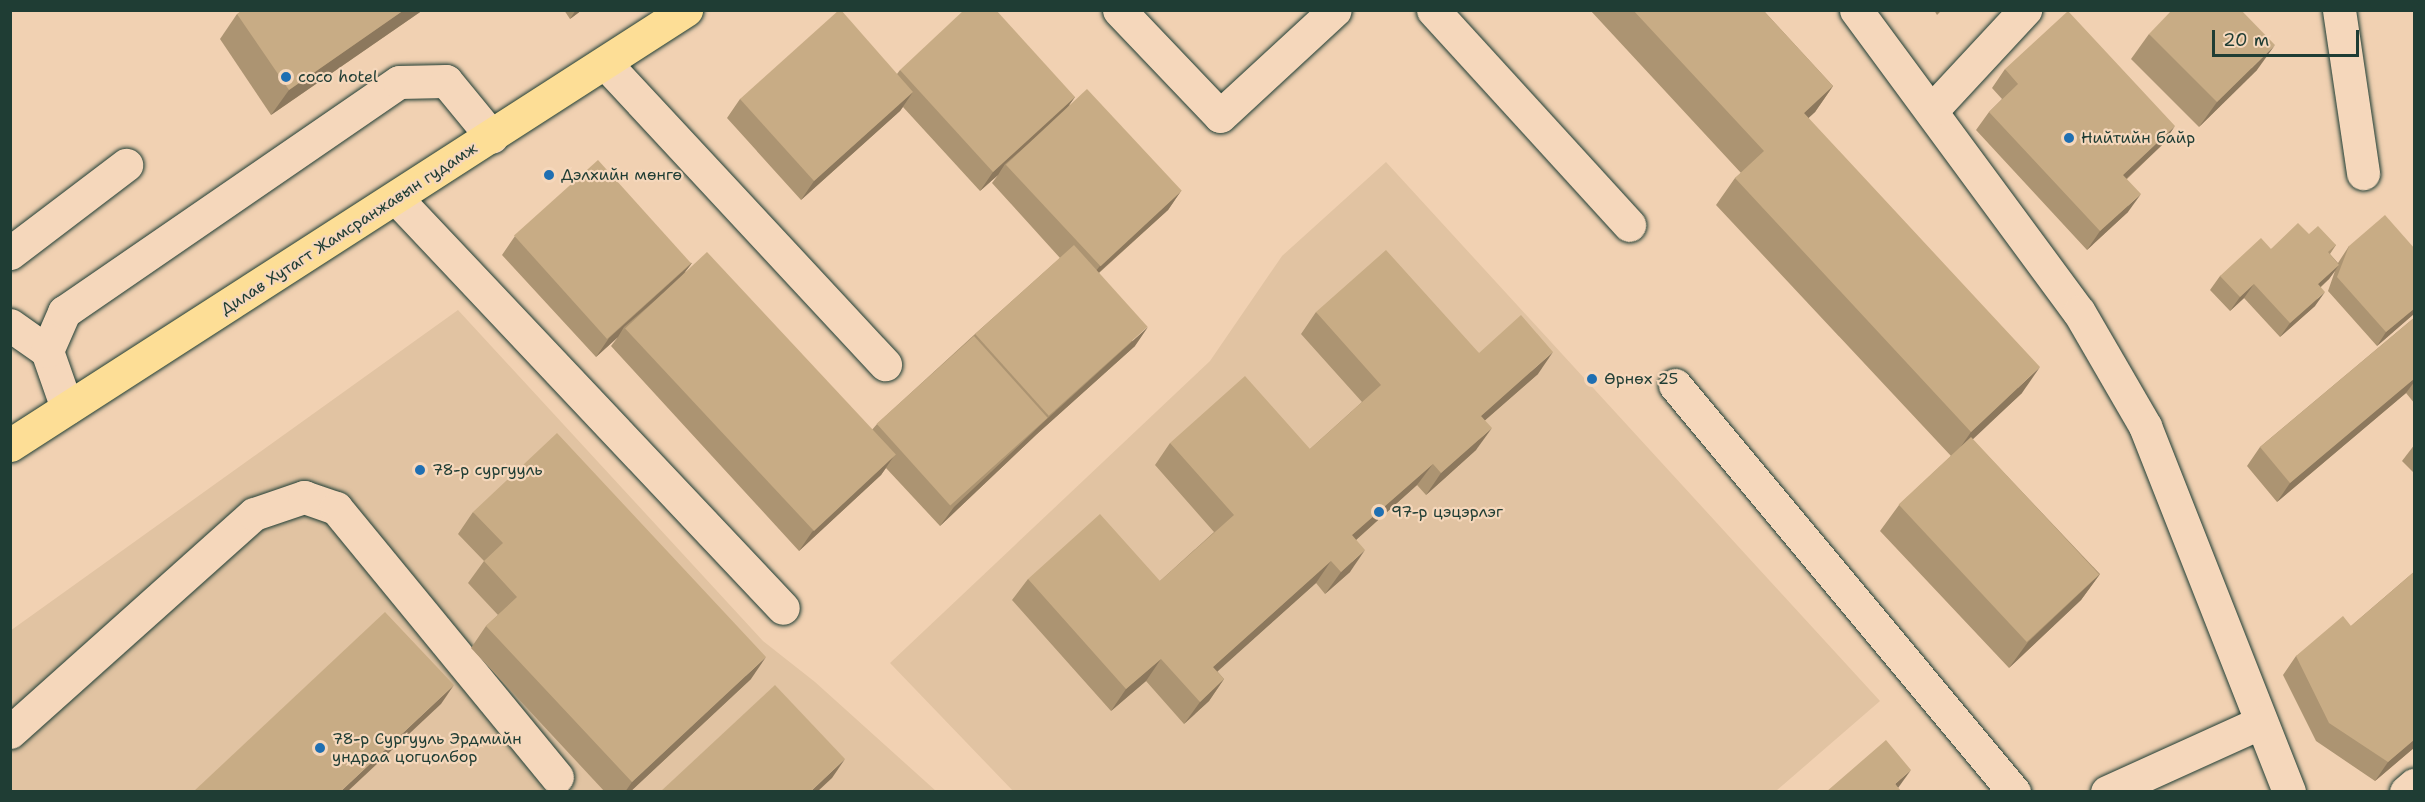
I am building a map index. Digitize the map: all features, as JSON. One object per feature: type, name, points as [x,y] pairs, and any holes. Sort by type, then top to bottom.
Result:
[{"type":"main road","name":"Дилав Хутагт Жамсранжавын гудамж","points":[[10,445],[397,199],[686,10]]},
{"type":"street","points":[[1119,10],[1220,116],[1335,10]]},
{"type":"street","points":[[1433,10],[1629,225]]},
{"type":"street","points":[[1856,10],[2079,312],[2145,426],[2289,792]]},
{"type":"street","points":[[1932,110],[2025,10]]},
{"type":"street","points":[[2339,10],[2363,173]]},
{"type":"street","points":[[606,64],[885,364]]},
{"type":"street","points":[[47,351],[63,312],[399,82],[446,81],[492,137]]},
{"type":"street","points":[[10,253],[126,165]]},
{"type":"street","points":[[397,199],[783,608]]},
{"type":"street","points":[[10,325],[47,351],[67,408]]},
{"type":"street","points":[[1675,385],[2014,792]]},
{"type":"street","points":[[10,732],[254,514],[304,497],[336,508],[556,777]]},
{"type":"street","points":[[2108,792],[2261,722]]},
{"type":"street","points":[[2406,792],[2415,785]]},
{"type":"shaded area","name":"97-р цэцэрлэг","points":[[1386,162],[1880,701],[1776,791],[1014,792],[890,663],[1210,361],[1282,256]]},
{"type":"shaded area","name":"78-р сургууль","points":[[458,310],[763,641],[815,682],[936,791],[11,791],[10,631]]},
{"type":"building","name":"coco hotel","points":[[242,10],[404,10],[289,90],[237,14]]},
{"type":"building","points":[[839,10],[913,92],[814,181],[740,99]]},
{"type":"building","points":[[964,10],[996,10],[1075,97],[993,172],[900,70]]},
{"type":"building","points":[[1633,10],[1763,10],[1833,86],[1804,113],[2040,367],[1971,432],[1735,178],[1764,151]]},
{"type":"building","points":[[2172,10],[2241,10],[2275,45],[2217,102],[2149,34]]},
{"type":"building","name":"Нийтийн байр","points":[[2068,11],[2175,126],[2123,175],[2141,194],[2100,231],[1989,112],[2018,84],[2005,69]]},
{"type":"building","points":[[1087,89],[1182,191],[1101,266],[1006,165]]},
{"type":"building","points":[[598,160],[691,263],[607,339],[514,236]]},
{"type":"building","points":[[2385,215],[2415,249],[2415,308],[2386,332],[2337,277],[2349,246]]},
{"type":"building","points":[[2298,223],[2309,234],[2318,226],[2336,245],[2328,252],[2339,265],[2318,284],[2325,292],[2290,323],[2254,284],[2240,297],[2220,276],[2261,238],[2271,249]]},
{"type":"building","points":[[1074,245],[1148,327],[1049,416],[975,334]]},
{"type":"building","points":[[1386,250],[1479,353],[1521,315],[1553,352],[1481,416],[1492,428],[1441,473],[1433,464],[1352,535],[1365,550],[1341,572],[1331,561],[1213,667],[1224,679],[1200,702],[1161,659],[1126,689],[1028,579],[1100,514],[1160,581],[1234,515],[1170,443],[1245,376],[1310,449],[1381,385],[1316,312]]},
{"type":"building","points":[[707,252],[896,455],[814,531],[625,328]]},
{"type":"building","points":[[2415,317],[2415,378],[2290,483],[2260,447]]},
{"type":"building","points":[[974,336],[1048,418],[950,505],[877,424]]},
{"type":"building","points":[[557,433],[766,657],[632,782],[486,626],[517,597],[484,561],[503,543],[473,512]]},
{"type":"building","points":[[1971,437],[2099,574],[2027,642],[1899,505]]},
{"type":"building","points":[[2415,571],[2415,739],[2388,762],[2329,723],[2296,656],[2343,616],[2351,626]]},
{"type":"building","name":"78-р Сургууль Эрдмийн ундраа цогцолбор","points":[[385,612],[454,685],[340,792],[193,792]]},
{"type":"building","points":[[775,685],[845,759],[810,792],[660,792]]},
{"type":"building","points":[[1886,740],[1911,770],[1895,784],[1902,792],[1826,792]]},
{"type":"place","name":"coco hotel","points":[[286,77]]},
{"type":"place","name":"Нийтийн байр","points":[[2069,138]]},
{"type":"place","name":"Дэлхийн мөнгө","points":[[549,175]]},
{"type":"place","name":"Өрнөх 25","points":[[1592,379]]},
{"type":"place","name":"78-р сургууль","points":[[420,470]]},
{"type":"place","name":"97-р цэцэрлэг","points":[[1379,512]]},
{"type":"place","name":"78-р Сургууль Эрдмийн ундраа цогцолбор","points":[[320,748]]}]
